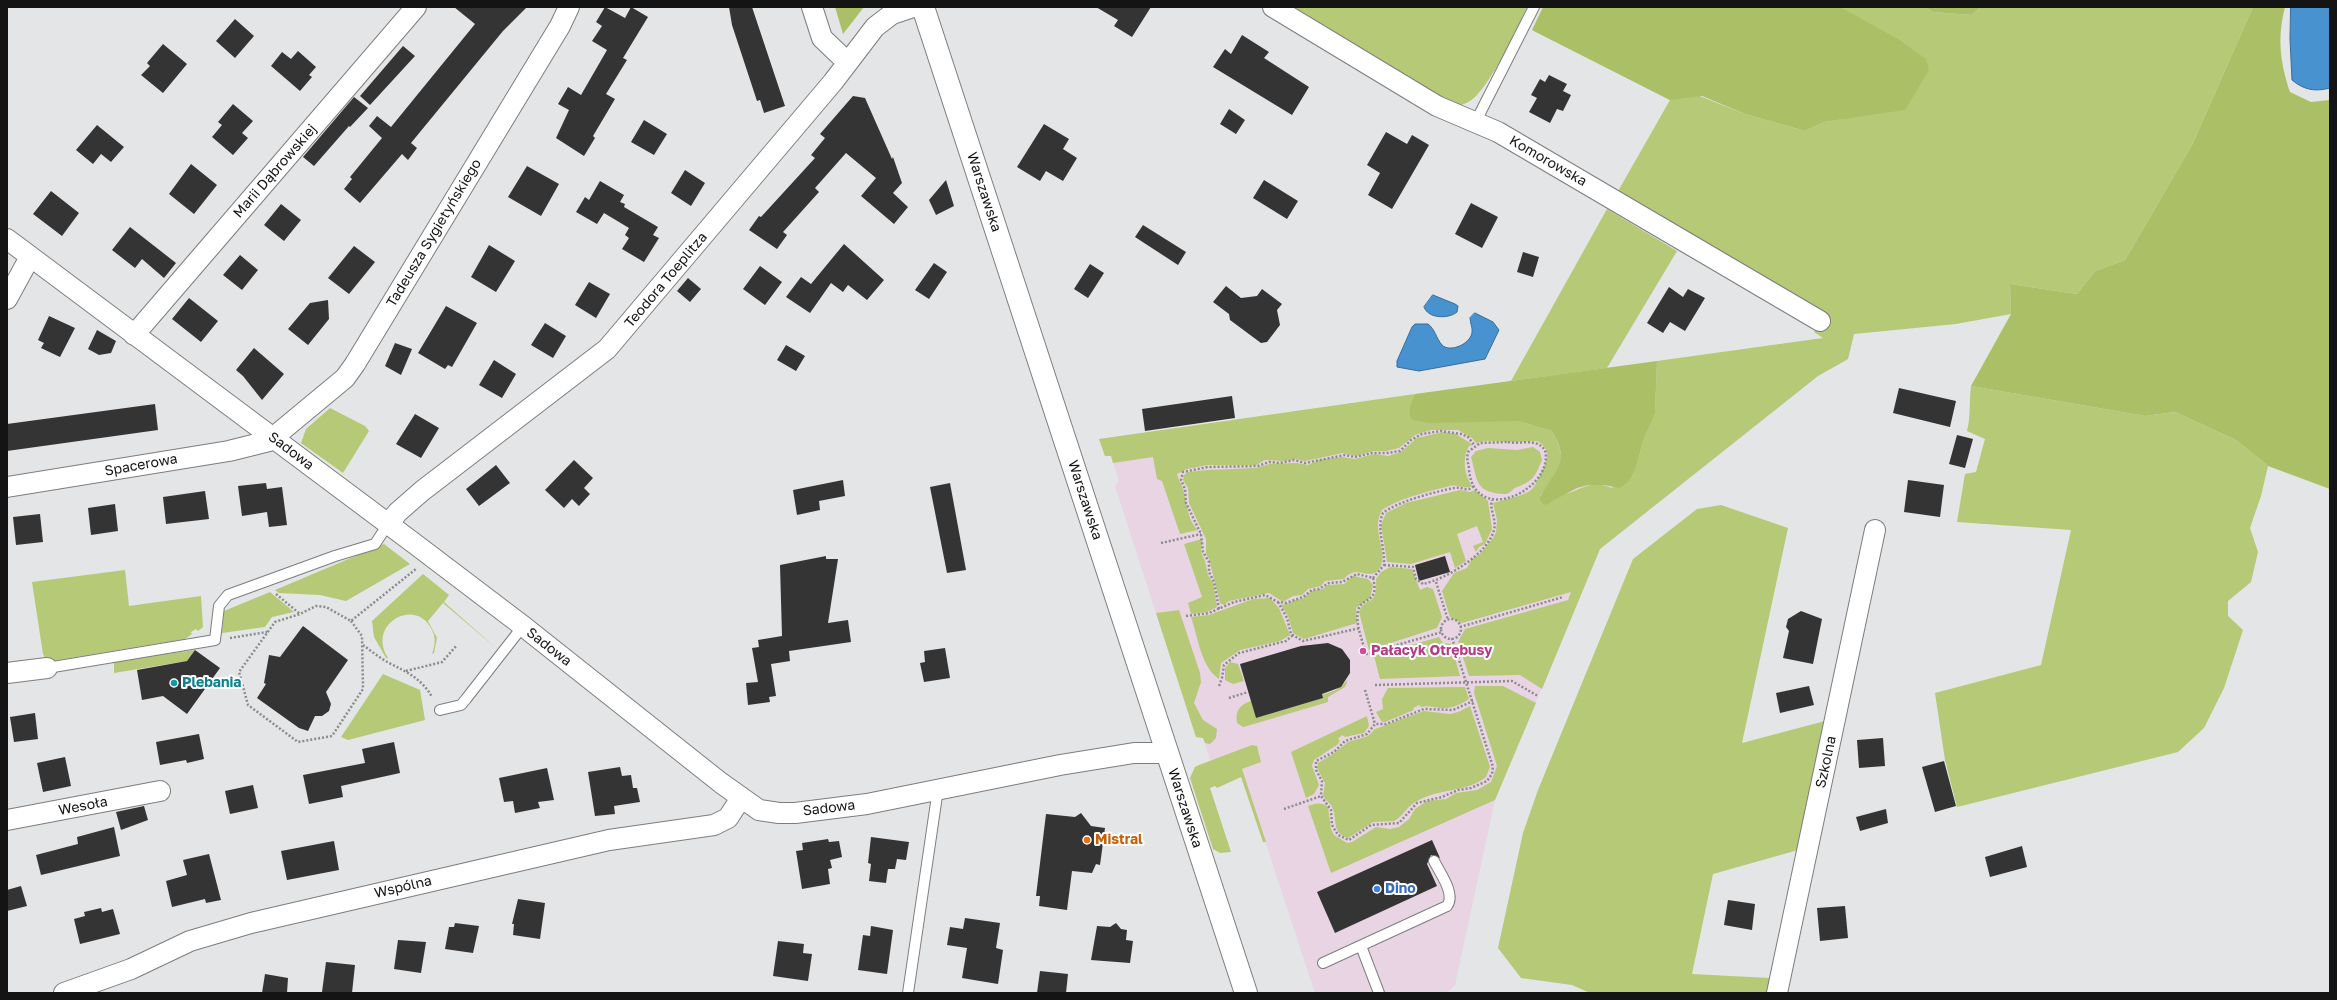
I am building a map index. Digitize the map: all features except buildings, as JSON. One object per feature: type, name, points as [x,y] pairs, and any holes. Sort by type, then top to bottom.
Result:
[{"type":"main road","name":"Warszawska","points":[[923,7],[1246,993]]},
{"type":"street","name":"Marii Dąbrowskiej","points":[[134,335],[416,7]]},
{"type":"street","name":"Tadeusza Sygietyńskiego","points":[[275,438],[345,378],[355,364],[560,26],[569,7]]},
{"type":"street","points":[[812,7],[822,38],[847,62]]},
{"type":"street","name":"Teodora Toeplitza","points":[[388,524],[398,512],[422,491],[608,349],[880,22],[892,14],[912,7]]},
{"type":"street","name":"Komorowska","points":[[1273,7],[1437,106],[1476,121],[1498,132],[1820,321]]},
{"type":"street","name":"Sadowa","points":[[7,239],[134,335],[275,438],[523,626],[741,798],[759,810],[785,813],[867,804],[1060,765],[1134,753],[1167,753]]},
{"type":"street","points":[[7,299],[30,257]]},
{"type":"street","name":"Spacerowa","points":[[7,487],[229,451],[275,438]]},
{"type":"street","name":"Szkolna","points":[[1777,993],[1875,530]]},
{"type":"street","points":[[7,673],[47,668]]},
{"type":"street","name":"Wesoła","points":[[7,820],[160,791]]},
{"type":"street","name":"Wspólna","points":[[64,993],[131,969],[190,941],[251,923],[609,840],[714,825],[728,818],[741,798]]},
{"type":"lane","points":[[1476,121],[1534,7]]},
{"type":"lane","points":[[47,668],[215,640],[217,612],[224,599],[232,592],[375,544],[388,524]]},
{"type":"lane","points":[[440,710],[461,704],[466,699],[523,626]]},
{"type":"lane","points":[[908,993],[938,789]]},
{"type":"lane","points":[[1323,963],[1447,906],[1450,899],[1449,893],[1434,861]]},
{"type":"lane","points":[[1361,946],[1379,993]]},
{"type":"path","points":[[1219,609],[1214,582],[1209,572],[1208,562],[1203,552],[1201,534],[1186,503],[1185,489],[1180,480],[1183,472],[1187,470],[1226,466],[1242,468],[1258,466],[1269,462],[1280,463],[1294,460],[1305,463],[1322,458],[1345,455],[1355,457],[1372,453],[1387,454],[1400,451],[1411,440],[1422,434],[1441,431],[1461,434],[1468,437],[1475,446]]},
{"type":"path","points":[[1531,442],[1539,444],[1545,450],[1545,464],[1531,487],[1509,498],[1492,500],[1482,494],[1470,480],[1466,460],[1468,452],[1475,446],[1485,443],[1517,444],[1531,442]]},
{"type":"path","points":[[1373,578],[1384,565],[1383,540],[1379,526],[1383,513],[1411,500],[1456,488],[1469,490],[1474,486]]},
{"type":"path","points":[[1384,565],[1414,567],[1419,582],[1423,584],[1436,582],[1465,566],[1490,539],[1494,530],[1492,500]]},
{"type":"path","points":[[1161,543],[1201,534]]},
{"type":"path","points":[[351,621],[416,569],[428,554]]},
{"type":"path","points":[[1186,616],[1209,613],[1234,602],[1266,596],[1278,602],[1286,603],[1303,597],[1312,590],[1319,589],[1329,583],[1342,582],[1357,574],[1373,578]]},
{"type":"path","points":[[1373,578],[1375,587],[1374,596],[1358,609],[1360,628],[1366,654],[1442,632]]},
{"type":"path","points":[[268,580],[272,590],[300,614]]},
{"type":"path","points":[[1436,582],[1448,620]]},
{"type":"path","points":[[1460,627],[1563,597]]},
{"type":"path","points":[[1278,602],[1293,636],[1306,641],[1360,628]]},
{"type":"path","points":[[316,606],[326,607],[351,621],[362,636],[363,689],[332,736],[298,742],[248,704],[239,672],[274,622],[300,614],[316,606]]},
{"type":"path","points":[[1448,620],[1456,620],[1460,627],[1458,635],[1452,638],[1447,638],[1442,632],[1442,624],[1448,620]]},
{"type":"path","points":[[215,640],[267,632]]},
{"type":"path","points":[[1218,686],[1222,678],[1224,665],[1239,653],[1286,641],[1293,636]]},
{"type":"path","points":[[1375,724],[1367,734],[1345,741],[1334,752],[1316,761],[1316,770],[1322,781],[1321,796],[1331,810],[1334,830],[1342,838],[1350,840],[1371,826],[1399,823],[1417,803],[1442,797],[1458,790],[1471,788],[1487,781],[1492,774],[1493,768],[1452,638]]},
{"type":"path","points":[[363,645],[388,662],[406,671],[426,687],[440,710]]},
{"type":"path","points":[[406,671],[442,662],[457,645]]},
{"type":"path","points":[[1375,685],[1512,681],[1538,696]]},
{"type":"path","points":[[1365,690],[1375,724]]},
{"type":"path","points":[[1230,698],[1248,692]]},
{"type":"path","points":[[1375,724],[1386,724],[1424,709],[1453,710],[1473,701]]},
{"type":"path","points":[[1284,809],[1321,796]]},
{"type":"shaded area","name":"Pałacyk Otrębusy","points":[[1854,334],[1848,359],[1818,376],[1600,549],[1495,800],[1455,985],[1447,993],[1315,993],[1243,774],[1213,787],[1206,767],[1211,762],[1203,738],[1196,737],[1115,486],[1119,481],[1111,456],[1105,456],[1099,439]]},
{"type":"green space","points":[[835,7],[864,7],[843,34]]},
{"type":"green space","points":[[1294,7],[1527,7],[1502,58],[1486,84],[1470,101],[1465,104],[1457,105],[1449,104]]},
{"type":"green space","points":[[1543,7],[1840,7],[1898,39],[1926,59],[1929,70],[1905,110],[1824,122],[1805,131],[1745,114],[1702,96],[1670,100],[1532,30]]},
{"type":"green space","points":[[1840,7],[1925,7],[1933,12],[1972,15],[1980,7],[2253,7],[2192,145],[2125,260],[2095,271],[2077,294],[2010,284],[2011,314],[1956,324],[1854,334],[1848,359],[1818,376],[1600,549],[1542,689],[1520,675],[1469,676],[1458,642],[1465,629],[1568,600],[1571,592],[1462,623],[1450,617],[1442,591],[1454,573],[1467,568],[1472,559],[1480,554],[1493,538],[1496,532],[1497,520],[1493,503],[1524,494],[1535,486],[1547,458],[1545,449],[1537,441],[1486,441],[1476,443],[1472,438],[1458,430],[1431,430],[1415,435],[1399,448],[1386,451],[1373,451],[1356,456],[1343,453],[1305,461],[1295,459],[1285,461],[1265,460],[1256,465],[1208,465],[1187,469],[1177,474],[1183,489],[1189,516],[1194,526],[1198,530],[1180,534],[1162,481],[1157,479],[1153,457],[1113,463],[1111,456],[1105,456],[1099,439],[1415,394],[1411,404],[1489,421],[1518,421],[1552,431],[1560,451],[1560,466],[1540,496],[1566,494],[1594,484],[1612,488],[1636,468],[1643,441],[1655,414],[1657,361],[1823,338],[1814,332],[1822,319],[1617,193],[1670,100],[1532,30],[1745,114],[1805,131],[1824,122],[1843,119],[1850,14]]},
{"type":"green space","points":[[1925,7],[1980,7],[1972,15],[1933,12]]},
{"type":"green space","points":[[2253,7],[2285,7],[2280,40],[2282,60],[2290,92],[2311,102],[2330,100],[2330,489],[2268,466],[2236,440],[2175,412],[2145,416],[1971,386],[2011,314],[2010,284],[2077,294],[2095,271],[2125,260],[2192,145]]},
{"type":"green space","points":[[1607,209],[1677,251],[1607,368],[1511,381]]},
{"type":"green space","points":[[1657,361],[1655,414],[1643,441],[1636,468],[1628,482],[1620,488],[1604,485],[1588,485],[1577,488],[1545,505],[1540,501],[1541,495],[1556,472],[1561,460],[1560,447],[1552,431],[1518,421],[1430,423],[1412,420],[1410,413],[1411,404],[1415,394]]},
{"type":"green space","points":[[1971,386],[2145,416],[2175,412],[2236,440],[2268,466],[2261,496],[2250,528],[2258,552],[2251,582],[2228,601],[2228,616],[2243,630],[2224,688],[2204,728],[2178,752],[1957,807],[1945,760],[1935,693],[2041,665],[2071,530],[1957,522],[1965,474],[1976,472],[1985,439],[1967,431]]},
{"type":"green space","points":[[330,408],[365,426],[369,431],[343,473],[301,443],[306,429]]},
{"type":"green space","points":[[1443,432],[1456,434],[1473,445],[1469,446],[1465,455],[1467,477],[1472,486],[1453,486],[1433,490],[1406,498],[1382,510],[1378,525],[1382,549],[1382,563],[1375,573],[1367,574],[1358,572],[1349,575],[1344,579],[1325,581],[1321,586],[1308,589],[1302,595],[1293,596],[1283,602],[1269,593],[1229,601],[1224,605],[1220,603],[1209,559],[1206,554],[1206,539],[1189,503],[1188,488],[1183,480],[1184,475],[1188,472],[1256,468],[1270,464],[1296,463],[1308,465],[1319,460],[1342,457],[1355,459],[1374,454],[1388,456],[1401,452],[1417,438]]},
{"type":"green space","points":[[1533,447],[1540,452],[1542,460],[1531,480],[1506,494],[1488,491],[1483,488],[1477,479],[1471,457],[1476,451],[1488,448],[1517,450]]},
{"type":"green space","points":[[1460,490],[1470,492],[1475,490],[1488,501],[1492,529],[1485,544],[1479,547],[1476,552],[1473,546],[1483,542],[1477,526],[1457,534],[1466,561],[1455,568],[1450,552],[1411,564],[1387,562],[1381,525],[1386,513],[1406,503]]},
{"type":"green space","points":[[1721,505],[1788,528],[1742,743],[1825,721],[1798,850],[1713,874],[1692,974],[1770,978],[1767,993],[1590,993],[1572,985],[1521,978],[1498,948],[1523,833],[1538,790],[1633,559],[1697,509]]},
{"type":"green space","points":[[1202,539],[1201,552],[1205,561],[1208,575],[1213,583],[1217,607],[1207,612],[1191,614],[1188,603],[1202,597],[1184,544]]},
{"type":"green space","points":[[384,544],[410,564],[346,601],[320,595],[279,593],[275,590]]},
{"type":"green space","points":[[1390,567],[1412,569],[1420,590],[1427,587],[1433,589],[1442,617],[1437,628],[1369,650],[1359,612],[1364,604],[1373,598],[1376,588],[1376,579],[1381,572]]},
{"type":"green space","points":[[125,570],[129,606],[201,596],[203,627],[198,631],[196,629],[191,632],[192,634],[185,639],[52,661],[46,660],[43,654],[32,582]]},
{"type":"green space","points":[[423,574],[449,595],[444,602],[496,648],[443,603],[428,621],[437,638],[434,653],[432,654],[435,639],[432,630],[425,620],[415,615],[405,615],[396,618],[388,625],[383,634],[383,646],[388,658],[386,658],[374,637],[372,621]]},
{"type":"green space","points":[[1353,576],[1368,579],[1373,585],[1370,598],[1356,608],[1357,623],[1304,639],[1293,633],[1288,616],[1281,605],[1302,599],[1312,591],[1323,589],[1328,585],[1344,584]]},
{"type":"green space","points":[[270,592],[294,612],[272,617],[265,627],[222,633],[224,611]]},
{"type":"green space","points":[[1270,598],[1279,608],[1290,635],[1280,641],[1240,650],[1221,663],[1219,679],[1213,674],[1204,659],[1191,617],[1209,615],[1253,599]]},
{"type":"green space","points":[[1179,610],[1200,673],[1201,682],[1194,703],[1203,720],[1217,729],[1216,738],[1210,744],[1205,743],[1203,738],[1196,737],[1156,613]]},
{"type":"green space","points":[[1439,637],[1443,643],[1451,644],[1460,676],[1380,679],[1374,656]]},
{"type":"green space","points":[[195,650],[187,661],[114,673],[114,661]]},
{"type":"green space","points":[[1230,662],[1238,664],[1244,681],[1233,684],[1225,680],[1225,668]]},
{"type":"green space","points":[[383,674],[420,690],[425,720],[348,740],[341,737]]},
{"type":"green space","points":[[1348,680],[1345,687],[1328,697],[1328,702],[1243,727],[1237,723],[1239,709],[1244,704],[1251,701],[1256,718],[1323,698],[1322,695],[1336,690]]},
{"type":"green space","points":[[1475,686],[1503,686],[1536,703],[1495,800],[1331,873],[1308,806],[1323,804],[1328,807],[1331,829],[1334,835],[1347,843],[1352,842],[1376,827],[1390,829],[1399,827],[1409,819],[1415,809],[1427,801],[1446,799],[1456,793],[1477,790],[1491,782],[1497,766],[1474,693]]},
{"type":"green space","points":[[1465,687],[1469,699],[1452,707],[1421,707],[1419,705],[1413,708],[1414,710],[1385,722],[1382,722],[1376,712],[1383,709],[1382,699],[1388,688]]},
{"type":"green space","points":[[1470,706],[1490,767],[1486,777],[1470,786],[1422,798],[1411,805],[1394,821],[1373,822],[1348,838],[1339,833],[1332,807],[1323,796],[1325,783],[1317,768],[1318,763],[1333,754],[1348,742],[1368,736],[1375,729],[1424,711],[1450,714]]},
{"type":"green space","points":[[1367,716],[1369,726],[1364,733],[1345,737],[1342,735],[1338,739],[1340,741],[1337,745],[1314,760],[1312,766],[1319,785],[1314,794],[1306,798],[1291,752]]},
{"type":"green space","points":[[1252,745],[1257,746],[1261,762],[1242,769],[1266,842],[1263,842],[1241,777],[1217,788],[1215,786],[1210,788],[1231,852],[1220,853],[1213,849],[1190,778],[1195,767]]},
{"type":"water","points":[[2291,7],[2330,7],[2330,88],[2315,90],[2305,88],[2292,80],[2290,39]]},
{"type":"water","points":[[1433,295],[1458,306],[1457,312],[1444,317],[1430,314],[1424,307]]},
{"type":"water","points":[[1475,313],[1493,322],[1499,330],[1485,359],[1419,371],[1397,367],[1397,361],[1412,327],[1415,324],[1428,324],[1442,345],[1454,348],[1468,341],[1472,333],[1470,318]]},
{"type":"place","name":"Pałacyk Otrębusy","points":[[1363,651]]},
{"type":"place","name":"Plebania","points":[[174,683]]},
{"type":"place","name":"Mistral","points":[[1087,840]]},
{"type":"place","name":"Dino","points":[[1377,889]]}]
